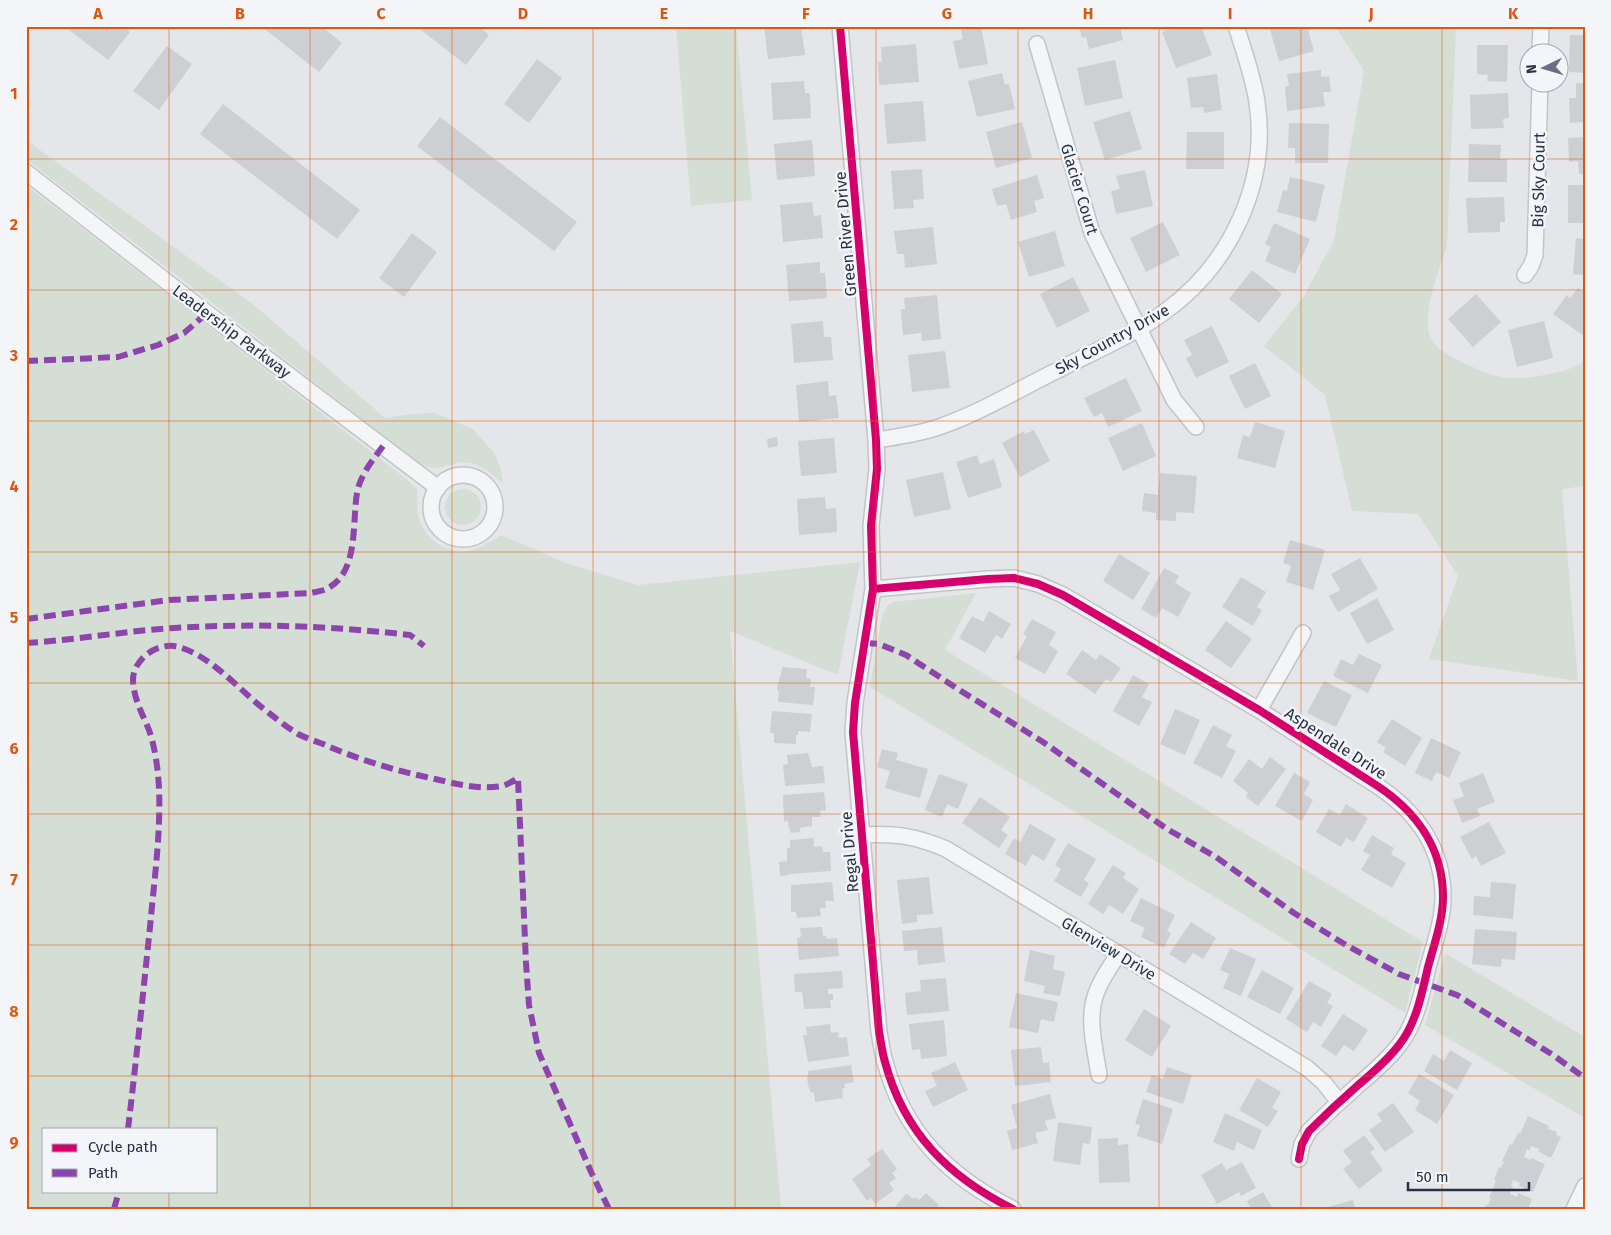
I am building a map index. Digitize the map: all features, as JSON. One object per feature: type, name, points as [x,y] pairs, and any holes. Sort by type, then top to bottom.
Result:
[{"type":"street","name":"Green River Drive","points":[[840,26],[876,440]]},
{"type":"street","name":"Sky Country Drive","points":[[876,440],[939,427],[971,414],[1139,328],[1167,311],[1192,290],[1212,268],[1230,241],[1243,214],[1257,159],[1259,131],[1257,104],[1252,76],[1236,26]]},
{"type":"street","points":[[1540,42],[1541,26]]},
{"type":"street","name":"Glacier Court","points":[[1037,44],[1092,233],[1174,400],[1196,427]]},
{"type":"street","name":"Big Sky Court","points":[[1525,275],[1531,266],[1535,254],[1540,92]]},
{"type":"street","name":"Leadership Parkway","points":[[26,172],[438,488]]},
{"type":"street","name":"Regal Drive","points":[[876,440],[877,469],[871,526],[872,604],[854,703],[853,732],[879,1032],[885,1062],[894,1090],[912,1124],[924,1140],[942,1162],[965,1181],[1013,1209]]},
{"type":"street","points":[[465,475],[484,483],[491,491],[495,506],[492,522],[479,536],[470,539],[460,540],[443,532],[436,525],[432,516],[431,506],[438,488],[445,481],[465,475]]},
{"type":"street","name":"Aspendale Drive","points":[[873,589],[1014,578],[1038,584],[1063,595],[1259,710],[1394,797],[1411,813],[1426,833],[1436,854],[1442,878],[1443,899],[1440,921],[1412,1023],[1401,1044],[1386,1060],[1309,1131],[1302,1144],[1299,1159]]},
{"type":"street","points":[[1259,710],[1304,633]]},
{"type":"street","name":"Glenview Drive","points":[[861,835],[902,835],[925,841],[946,850],[1307,1068],[1324,1083],[1339,1102]]},
{"type":"street","points":[[1099,1074],[1091,1026],[1092,1007],[1097,990],[1118,954]]},
{"type":"street","points":[[1574,1209],[1585,1186]]},
{"type":"shaded area","points":[[676,26],[736,26],[752,200],[691,206]]},
{"type":"shaded area","points":[[1335,26],[1456,26],[1447,246],[1434,286],[1428,318],[1429,334],[1435,344],[1438,348],[1471,366],[1502,377],[1535,377],[1572,368],[1585,361],[1585,486],[1562,489],[1578,681],[1429,659],[1458,576],[1418,514],[1352,511],[1325,395],[1264,346],[1304,296],[1334,240],[1364,71]]},
{"type":"shaded area","points":[[26,140],[254,305],[385,418],[435,413],[473,429],[494,453],[501,469],[503,484],[488,471],[470,463],[457,463],[437,468],[422,465],[26,159]]},
{"type":"shaded area","points":[[26,185],[409,481],[417,489],[417,514],[421,524],[431,538],[445,548],[461,552],[469,551],[501,535],[566,563],[638,585],[860,562],[838,675],[730,631],[781,1209],[26,1209]]},
{"type":"shaded area","points":[[463,489],[470,490],[476,494],[480,500],[480,514],[476,520],[470,524],[463,525],[456,524],[450,520],[446,514],[445,507],[446,500],[450,494],[456,490]]},
{"type":"shaded area","points":[[976,593],[945,650],[1423,942],[1405,1013],[870,687],[882,615],[887,606],[893,602]]},
{"type":"shaded area","points":[[1445,953],[1585,1037],[1585,1118],[1425,1025]]},
{"type":"building","points":[[64,26],[123,26],[130,32],[108,60]]},
{"type":"building","points":[[261,26],[321,26],[342,43],[319,72]]},
{"type":"building","points":[[416,26],[478,26],[489,35],[466,65]]},
{"type":"building","points":[[764,26],[801,26],[805,55],[768,59]]},
{"type":"building","points":[[981,26],[988,64],[959,69],[953,41],[963,39],[961,30]]},
{"type":"building","points":[[1079,26],[1120,26],[1123,40],[1089,49],[1086,37],[1082,38]]},
{"type":"building","points":[[1178,26],[1201,26],[1212,55],[1176,68],[1162,32]]},
{"type":"building","points":[[1269,26],[1320,26],[1308,30],[1314,51],[1279,61]]},
{"type":"building","points":[[1570,35],[1585,35],[1585,73],[1569,72]]},
{"type":"building","points":[[916,44],[919,82],[879,85],[878,62],[882,62],[881,47]]},
{"type":"building","points":[[1477,45],[1508,45],[1507,82],[1487,81],[1488,75],[1477,74]]},
{"type":"building","points":[[167,46],[192,64],[159,110],[133,91]]},
{"type":"building","points":[[537,59],[562,78],[529,123],[504,104]]},
{"type":"building","points":[[1115,60],[1123,98],[1085,106],[1077,68]]},
{"type":"building","points":[[1321,70],[1321,77],[1329,76],[1331,92],[1323,92],[1325,106],[1287,111],[1285,87],[1289,86],[1287,74]]},
{"type":"building","points":[[1002,73],[1005,85],[1009,84],[1015,109],[977,117],[968,81]]},
{"type":"building","points":[[1217,74],[1222,110],[1204,113],[1203,107],[1191,108],[1187,78]]},
{"type":"building","points":[[804,81],[805,93],[810,93],[811,118],[773,120],[771,83]]},
{"type":"building","points":[[1576,83],[1585,83],[1585,122],[1570,123],[1569,98],[1576,98]]},
{"type":"building","points":[[1508,93],[1509,118],[1503,119],[1504,128],[1471,129],[1470,95]]},
{"type":"building","points":[[923,101],[926,141],[887,144],[884,104]]},
{"type":"building","points":[[223,104],[360,210],[337,239],[200,134]]},
{"type":"building","points":[[1130,111],[1142,149],[1105,160],[1093,122]]},
{"type":"building","points":[[440,117],[577,222],[554,251],[417,146]]},
{"type":"building","points":[[1022,122],[1032,158],[996,168],[986,132]]},
{"type":"building","points":[[1289,123],[1329,124],[1328,163],[1295,163],[1295,148],[1288,148]]},
{"type":"building","points":[[1187,132],[1224,132],[1224,169],[1186,169]]},
{"type":"building","points":[[1585,137],[1585,174],[1579,174],[1578,161],[1569,162],[1568,138]]},
{"type":"building","points":[[812,140],[815,176],[777,180],[774,144]]},
{"type":"building","points":[[1469,144],[1501,145],[1500,159],[1507,159],[1507,182],[1468,182]]},
{"type":"building","points":[[922,169],[924,199],[913,200],[914,208],[894,209],[891,171]]},
{"type":"building","points":[[1145,170],[1153,206],[1116,214],[1111,191],[1120,189],[1116,176]]},
{"type":"building","points":[[1037,175],[1044,198],[1034,201],[1037,212],[1011,220],[1006,204],[997,206],[992,189]]},
{"type":"building","points":[[1290,177],[1325,185],[1316,222],[1277,212],[1283,190],[1287,191]]},
{"type":"building","points":[[1568,185],[1585,185],[1585,223],[1568,223]]},
{"type":"building","points":[[1504,197],[1505,222],[1500,222],[1500,232],[1468,233],[1466,198]]},
{"type":"building","points":[[812,202],[814,216],[821,215],[823,238],[783,242],[780,205]]},
{"type":"building","points":[[1163,222],[1180,255],[1146,272],[1130,238]]},
{"type":"building","points":[[1274,223],[1310,239],[1295,274],[1265,261],[1271,247],[1265,244]]},
{"type":"building","points":[[933,227],[937,264],[905,268],[904,254],[897,254],[894,231]]},
{"type":"building","points":[[1055,231],[1065,266],[1029,277],[1018,242]]},
{"type":"building","points":[[412,233],[437,252],[404,297],[379,278]]},
{"type":"building","points":[[1576,238],[1585,239],[1585,275],[1573,274]]},
{"type":"building","points":[[820,262],[820,273],[825,273],[827,298],[789,301],[786,265]]},
{"type":"building","points":[[1252,270],[1282,294],[1259,323],[1229,299]]},
{"type":"building","points":[[1073,277],[1090,311],[1057,328],[1040,294]]},
{"type":"building","points":[[1578,288],[1585,293],[1584,336],[1553,314],[1567,295],[1570,298]]},
{"type":"building","points":[[1476,294],[1501,322],[1473,347],[1448,319]]},
{"type":"building","points":[[937,295],[941,339],[922,341],[921,333],[903,335],[901,309],[905,309],[904,298]]},
{"type":"building","points":[[823,321],[824,337],[831,337],[833,360],[794,363],[791,324]]},
{"type":"building","points":[[1544,321],[1553,358],[1517,367],[1508,330]]},
{"type":"building","points":[[1212,326],[1229,362],[1196,378],[1186,358],[1192,355],[1184,340]]},
{"type":"building","points":[[945,351],[950,388],[912,392],[908,355]]},
{"type":"building","points":[[1255,363],[1271,396],[1245,409],[1229,376]]},
{"type":"building","points":[[1126,378],[1142,411],[1108,427],[1102,413],[1094,417],[1084,398]]},
{"type":"building","points":[[828,381],[829,396],[836,395],[839,418],[799,422],[796,385]]},
{"type":"building","points":[[1255,422],[1285,431],[1275,468],[1237,458],[1243,435],[1250,437]]},
{"type":"building","points":[[1142,423],[1156,456],[1123,471],[1108,438]]},
{"type":"building","points":[[1034,430],[1050,461],[1020,477],[1002,443],[1024,431],[1025,434]]},
{"type":"building","points":[[777,437],[778,446],[768,448],[767,439]]},
{"type":"building","points":[[834,438],[837,473],[801,476],[798,441]]},
{"type":"building","points":[[977,455],[980,464],[994,459],[1002,487],[968,498],[956,462]]},
{"type":"building","points":[[943,472],[951,509],[914,517],[906,480]]},
{"type":"building","points":[[1160,473],[1197,476],[1194,513],[1176,512],[1176,521],[1156,520],[1156,513],[1142,511],[1144,493],[1158,495]]},
{"type":"building","points":[[825,497],[826,509],[836,508],[837,532],[799,535],[797,499]]},
{"type":"building","points":[[1290,540],[1325,550],[1313,590],[1286,582],[1291,566],[1283,563]]},
{"type":"building","points":[[1119,554],[1150,573],[1133,600],[1103,581]]},
{"type":"building","points":[[1360,558],[1378,589],[1338,612],[1329,596],[1340,590],[1331,574]]},
{"type":"building","points":[[1164,568],[1179,576],[1175,583],[1191,593],[1178,617],[1162,608],[1156,618],[1141,609]]},
{"type":"building","points":[[1241,577],[1266,592],[1257,607],[1262,610],[1253,626],[1222,607]]},
{"type":"building","points":[[1377,598],[1394,630],[1367,644],[1350,613]]},
{"type":"building","points":[[989,611],[1011,624],[1002,639],[996,635],[985,653],[959,638],[972,616],[983,622]]},
{"type":"building","points":[[1032,619],[1056,632],[1049,645],[1058,651],[1045,674],[1015,658],[1027,636],[1023,634]]},
{"type":"building","points":[[1226,621],[1252,639],[1231,668],[1205,650]]},
{"type":"building","points":[[1082,650],[1096,660],[1100,654],[1121,668],[1111,682],[1106,679],[1095,694],[1066,674]]},
{"type":"building","points":[[1359,654],[1382,665],[1368,693],[1333,676],[1341,659],[1353,665]]},
{"type":"building","points":[[782,667],[807,669],[806,678],[811,679],[810,687],[815,687],[813,705],[778,702],[779,691],[777,690]]},
{"type":"building","points":[[1133,675],[1149,684],[1142,697],[1152,702],[1139,726],[1113,711]]},
{"type":"building","points":[[1324,681],[1352,695],[1336,727],[1307,713]]},
{"type":"building","points":[[1175,709],[1200,720],[1185,755],[1160,744]]},
{"type":"building","points":[[772,711],[812,714],[810,732],[798,731],[796,744],[774,743],[774,733],[770,733]]},
{"type":"building","points":[[1392,719],[1422,738],[1405,766],[1383,752],[1386,748],[1377,742]]},
{"type":"building","points":[[1213,725],[1232,735],[1226,746],[1236,751],[1222,778],[1193,763]]},
{"type":"building","points":[[1431,738],[1461,752],[1449,778],[1436,772],[1432,781],[1415,773]]},
{"type":"building","points":[[882,749],[898,753],[896,760],[928,769],[920,798],[885,788],[890,771],[877,767]]},
{"type":"building","points":[[808,753],[812,767],[823,766],[825,783],[785,786],[783,765],[788,764],[787,755]]},
{"type":"building","points":[[1270,757],[1286,769],[1258,806],[1246,797],[1248,793],[1233,781],[1249,759],[1262,769]]},
{"type":"building","points":[[1294,773],[1310,782],[1304,794],[1313,800],[1302,821],[1275,806]]},
{"type":"building","points":[[1483,773],[1495,802],[1477,809],[1480,816],[1462,823],[1453,800],[1464,796],[1459,783]]},
{"type":"building","points":[[939,774],[968,784],[958,809],[947,804],[942,817],[925,810]]},
{"type":"building","points":[[824,792],[826,810],[820,811],[821,817],[812,817],[812,826],[800,828],[800,832],[791,833],[788,821],[784,822],[783,795]]},
{"type":"building","points":[[980,797],[1010,817],[1001,830],[1008,835],[999,848],[962,823]]},
{"type":"building","points":[[1346,804],[1368,818],[1354,842],[1346,838],[1341,847],[1316,832],[1329,809],[1340,815]]},
{"type":"building","points":[[1489,822],[1506,853],[1481,866],[1476,856],[1472,859],[1460,837]]},
{"type":"building","points":[[1030,824],[1056,839],[1044,861],[1032,854],[1026,866],[1005,854],[1014,838],[1020,842]]},
{"type":"building","points":[[1372,835],[1394,848],[1391,854],[1406,863],[1392,888],[1361,870],[1370,855],[1363,851]]},
{"type":"building","points":[[814,838],[814,847],[822,846],[823,852],[830,852],[831,871],[780,876],[779,862],[787,861],[787,848],[790,848],[790,840]]},
{"type":"building","points":[[1068,843],[1096,859],[1084,880],[1089,883],[1081,897],[1054,881],[1061,869],[1055,865]]},
{"type":"building","points":[[1113,865],[1126,873],[1123,878],[1139,889],[1123,914],[1109,905],[1103,914],[1088,904]]},
{"type":"building","points":[[929,877],[933,914],[917,915],[917,922],[902,924],[897,880]]},
{"type":"building","points":[[832,882],[834,901],[825,901],[826,908],[820,908],[821,916],[797,918],[796,912],[791,912],[791,885]]},
{"type":"building","points":[[1491,882],[1516,884],[1513,919],[1473,915],[1474,896],[1490,897]]},
{"type":"building","points":[[1141,898],[1175,915],[1167,931],[1171,933],[1164,948],[1141,937],[1145,928],[1130,921]]},
{"type":"building","points":[[1191,922],[1216,938],[1203,959],[1193,953],[1185,964],[1169,954]]},
{"type":"building","points":[[822,927],[823,936],[826,936],[827,939],[837,938],[839,956],[799,960],[797,938],[801,937],[800,928]]},
{"type":"building","points":[[942,927],[945,962],[918,965],[917,950],[904,951],[902,931]]},
{"type":"building","points":[[1475,929],[1517,932],[1515,960],[1502,959],[1501,967],[1472,964]]},
{"type":"building","points":[[1230,948],[1256,959],[1241,996],[1223,988],[1229,974],[1220,970]]},
{"type":"building","points":[[1030,950],[1055,956],[1053,969],[1065,972],[1060,996],[1043,993],[1045,986],[1024,981]]},
{"type":"building","points":[[1262,970],[1294,988],[1280,1014],[1247,997]]},
{"type":"building","points":[[842,971],[843,988],[828,989],[828,994],[833,994],[833,1000],[830,1000],[831,1008],[804,1009],[802,992],[795,992],[794,974]]},
{"type":"building","points":[[946,978],[949,1011],[907,1015],[905,993],[921,991],[920,980]]},
{"type":"building","points":[[1309,981],[1332,994],[1327,1003],[1333,1006],[1321,1027],[1313,1022],[1307,1032],[1286,1019]]},
{"type":"building","points":[[1016,993],[1058,1002],[1054,1022],[1041,1019],[1038,1033],[1009,1027]]},
{"type":"building","points":[[1144,1009],[1171,1026],[1152,1057],[1125,1040]]},
{"type":"building","points":[[1343,1014],[1368,1030],[1354,1051],[1344,1045],[1336,1056],[1321,1046]]},
{"type":"building","points":[[944,1020],[947,1056],[921,1059],[920,1049],[912,1050],[909,1024]]},
{"type":"building","points":[[830,1024],[831,1033],[838,1032],[839,1038],[847,1037],[849,1056],[808,1062],[803,1035],[807,1035],[806,1027]]},
{"type":"building","points":[[1041,1047],[1043,1063],[1049,1062],[1051,1082],[1015,1086],[1011,1050]]},
{"type":"building","points":[[1450,1050],[1472,1063],[1457,1090],[1424,1071],[1433,1054],[1444,1061]]},
{"type":"building","points":[[955,1062],[968,1090],[933,1107],[925,1091],[937,1086],[931,1073]]},
{"type":"building","points":[[851,1065],[854,1082],[844,1084],[845,1088],[842,1089],[843,1098],[815,1102],[814,1092],[811,1093],[808,1085],[808,1071]]},
{"type":"building","points":[[1167,1067],[1192,1075],[1183,1104],[1146,1092],[1152,1075],[1163,1079]]},
{"type":"building","points":[[1419,1074],[1454,1095],[1437,1124],[1415,1110],[1420,1101],[1408,1093]]},
{"type":"building","points":[[1257,1078],[1281,1092],[1272,1108],[1278,1111],[1268,1127],[1239,1110]]},
{"type":"building","points":[[1050,1094],[1056,1118],[1045,1121],[1048,1130],[1035,1133],[1038,1143],[1012,1150],[1007,1131],[1017,1128],[1011,1105]]},
{"type":"building","points":[[1143,1099],[1173,1109],[1162,1144],[1137,1136],[1140,1125],[1135,1124]]},
{"type":"building","points":[[1393,1103],[1414,1132],[1385,1152],[1369,1130],[1382,1121],[1377,1114]]},
{"type":"building","points":[[1225,1113],[1262,1130],[1254,1150],[1237,1142],[1234,1151],[1213,1142]]},
{"type":"building","points":[[1528,1116],[1549,1126],[1548,1129],[1557,1132],[1556,1135],[1561,1137],[1551,1158],[1539,1152],[1539,1149],[1531,1146],[1530,1150],[1527,1149],[1524,1157],[1545,1164],[1533,1192],[1519,1186],[1520,1183],[1513,1180],[1510,1194],[1517,1197],[1518,1193],[1532,1199],[1528,1209],[1484,1209],[1491,1199],[1489,1198],[1499,1167],[1501,1168],[1504,1162],[1502,1161],[1510,1144],[1512,1145],[1518,1133],[1520,1134]]},
{"type":"building","points":[[1058,1122],[1092,1127],[1090,1144],[1083,1143],[1080,1165],[1053,1161]]},
{"type":"building","points":[[1364,1135],[1375,1149],[1370,1152],[1383,1170],[1359,1189],[1343,1169],[1352,1162],[1343,1151]]},
{"type":"building","points":[[1118,1138],[1118,1145],[1128,1144],[1130,1182],[1099,1183],[1098,1139]]},
{"type":"building","points":[[882,1149],[897,1169],[892,1173],[896,1178],[889,1183],[894,1190],[875,1204],[871,1198],[867,1201],[852,1179],[871,1165],[867,1159]]},
{"type":"building","points":[[1242,1162],[1256,1188],[1241,1196],[1239,1192],[1217,1204],[1201,1175],[1222,1163],[1226,1170]]},
{"type":"building","points":[[1263,1192],[1273,1209],[1251,1209],[1247,1201]]},
{"type":"building","points":[[926,1193],[939,1205],[935,1209],[893,1209],[907,1194],[913,1199],[915,1197],[919,1200]]},
{"type":"building","points":[[1353,1200],[1355,1209],[1324,1209],[1324,1208]]},
{"type":"marked path","points":[[26,361],[118,357],[158,345],[184,333],[207,313]]},
{"type":"marked path","points":[[26,619],[169,600],[310,593],[326,589],[338,581],[345,570],[352,545],[359,486],[367,468],[383,446]]},
{"type":"marked path","points":[[26,643],[174,628],[263,626],[351,629],[410,635],[424,646]]},
{"type":"marked path","points":[[865,643],[879,644],[906,655],[1043,742],[1167,829],[1216,857],[1294,913],[1346,945],[1399,974],[1457,995],[1553,1055],[1585,1078]]},
{"type":"marked path","points":[[128,1128],[155,875],[159,805],[159,781],[155,751],[149,730],[136,699],[133,679],[134,671],[143,658],[156,649],[171,646],[191,652],[215,667],[258,705],[298,734],[350,755],[407,772],[468,786],[502,786],[518,778],[529,1005],[539,1053],[609,1209]]},
{"type":"marked path","points":[[114,1209],[119,1192]]},
{"type":"cycle path","points":[[840,26],[876,440],[877,469],[871,526],[873,589],[855,703],[853,732],[879,1032],[884,1058],[893,1087],[917,1131],[949,1167],[969,1183],[1013,1209]]},
{"type":"cycle path","points":[[873,589],[1014,578],[1038,584],[1063,595],[1259,710],[1376,785],[1390,795],[1415,819],[1424,832],[1438,862],[1442,879],[1443,897],[1440,923],[1418,1008],[1405,1037],[1394,1051],[1309,1131],[1302,1144],[1299,1159]]}]
